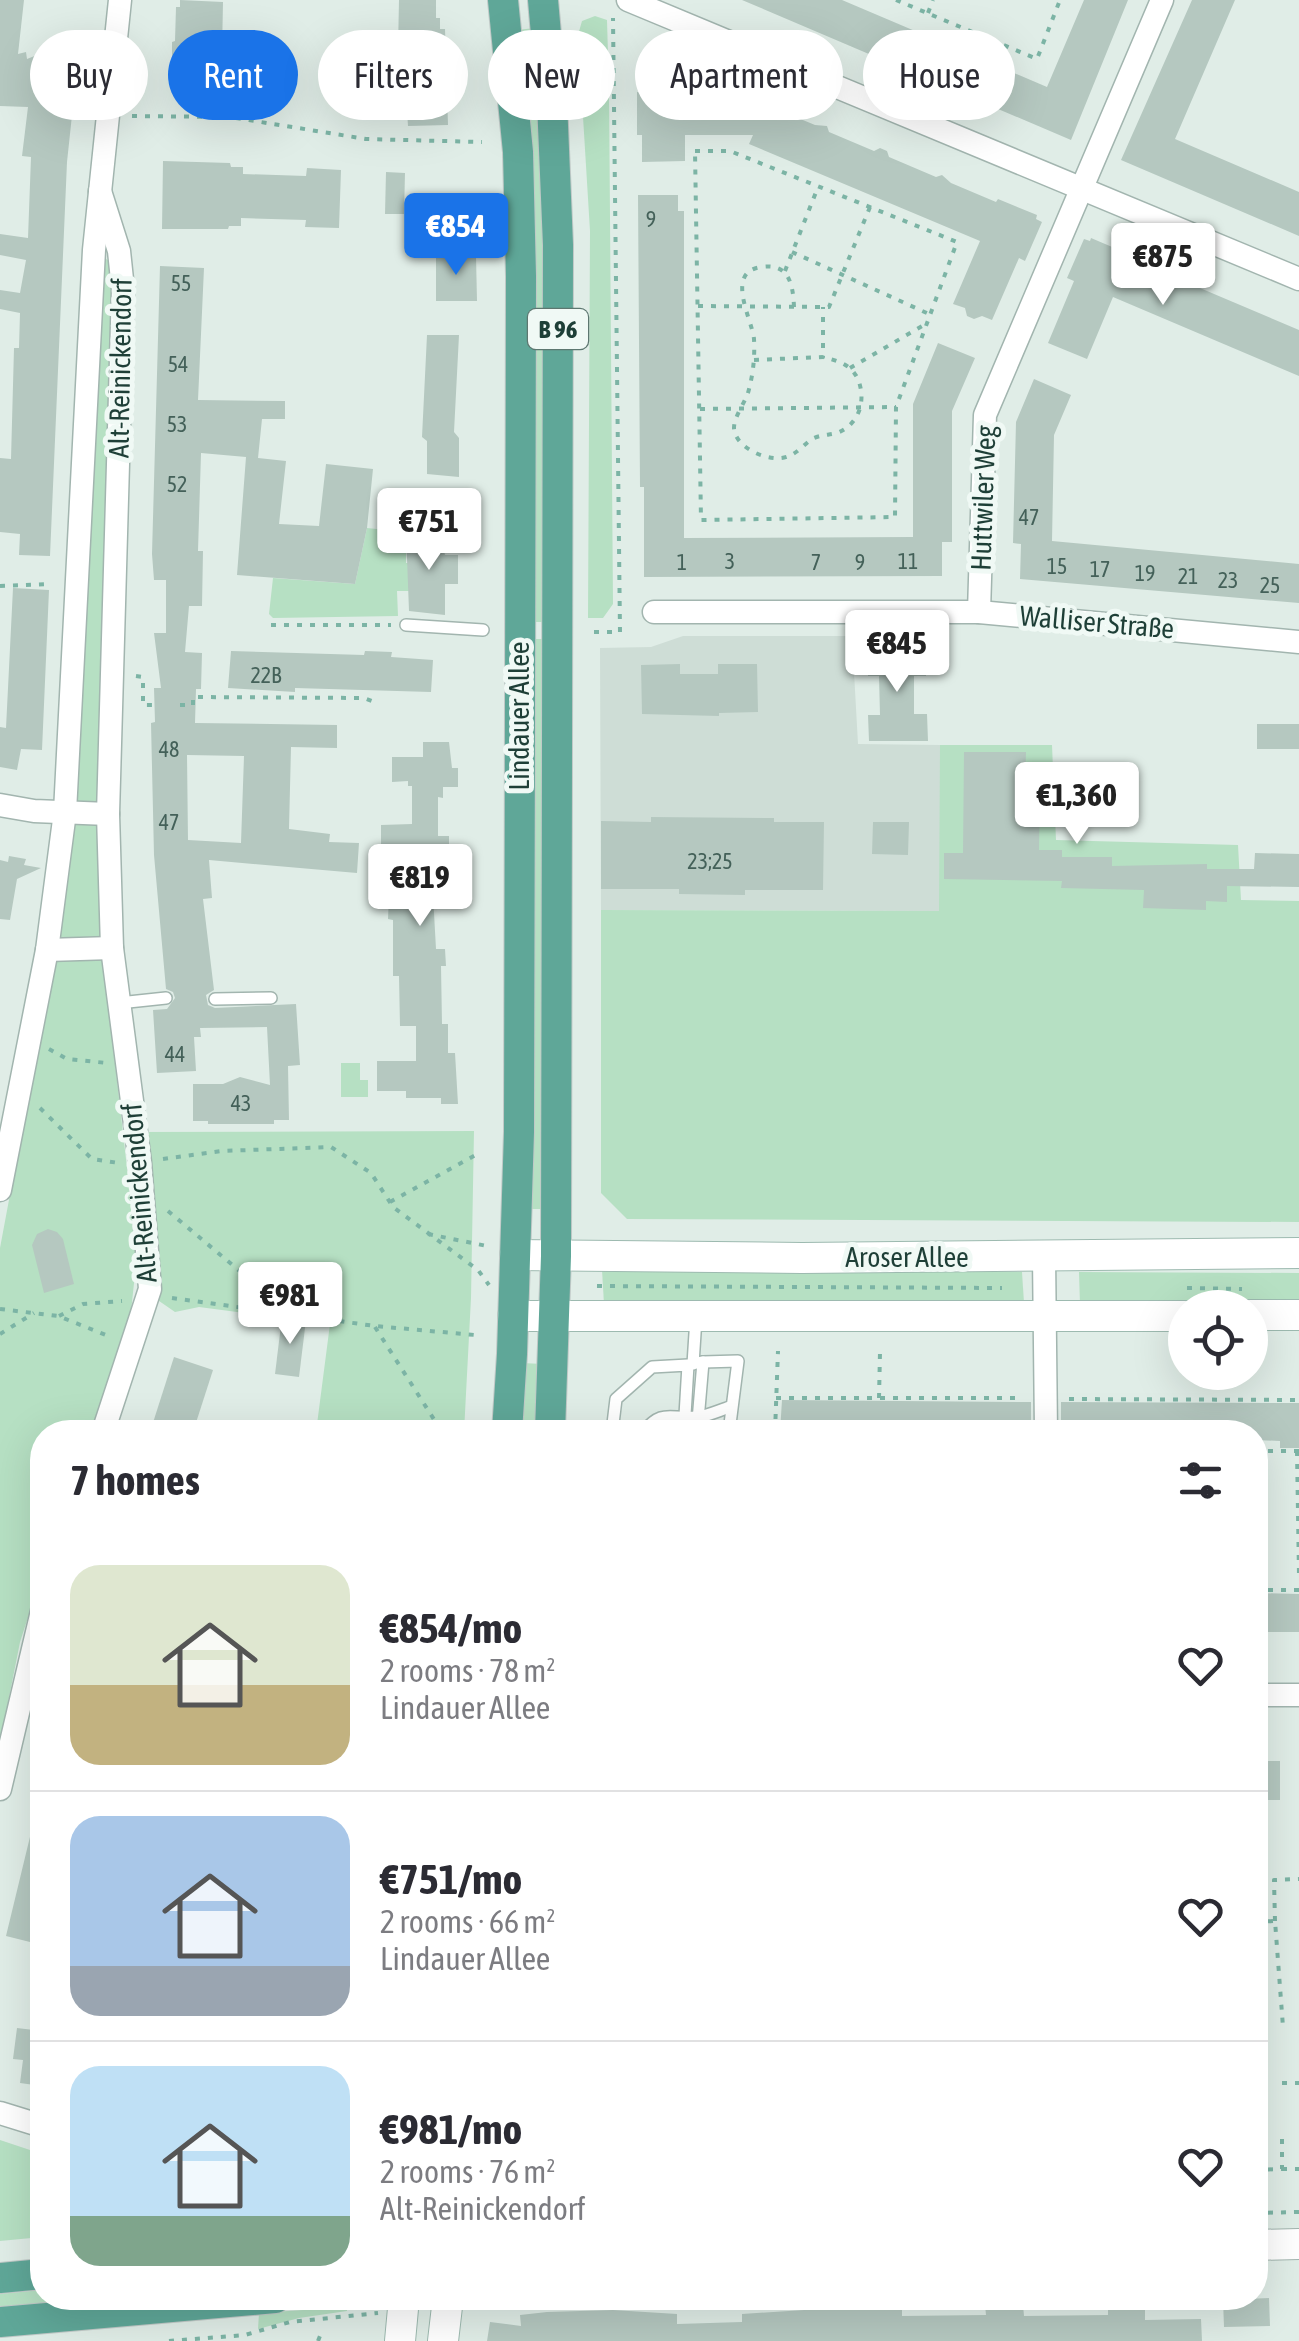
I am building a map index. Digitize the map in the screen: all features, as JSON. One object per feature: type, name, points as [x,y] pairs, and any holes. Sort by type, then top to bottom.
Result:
[{"type":"main road","name":"Lindauer Allee","points":[[504,0],[518,152],[521,276],[516,1256],[507,1420]]},
{"type":"main road","name":"Lindauer Allee","points":[[542,0],[552,102],[558,245],[556,1316],[551,1420]]},
{"type":"main road","name":"Aroser Allee","points":[[513,1316],[696,1316],[784,1287],[1044,1256],[1299,1253]]},
{"type":"main road","name":"Aroser Allee","points":[[516,1256],[556,1256],[784,1287],[1045,1316],[1168,1304]]},
{"type":"main road","points":[[1268,1307],[1299,1315]]},
{"type":"main road","points":[[1268,2245],[1299,2244]]},
{"type":"main road","points":[[0,2278],[30,2275]]},
{"type":"main road","points":[[0,2322],[138,2310]]},
{"type":"main road","points":[[400,2341],[403,2310]]},
{"type":"main road","points":[[443,2341],[447,2310]]},
{"type":"street","name":"Alt-Reinickendorf","points":[[117,30],[120,0]]},
{"type":"street","name":"Huttwiler Weg","points":[[979,612],[985,415],[1162,0]]},
{"type":"street","points":[[620,8],[1082,188],[1299,278]]},
{"type":"street","name":"Alt-Reinickendorf","points":[[0,1190],[10,1087],[28,1036],[47,950],[65,812],[92,274],[107,120]]},
{"type":"street","name":"Alt-Reinickendorf","points":[[100,191],[122,269],[108,814],[112,948],[143,1190],[148,1296],[106,1420]]},
{"type":"street","points":[[75,607],[114,609]]},
{"type":"street","name":"Walliser Straße","points":[[654,612],[979,612],[1299,642]]},
{"type":"street","points":[[0,805],[34,811],[108,814]]},
{"type":"street","points":[[47,950],[112,948]]},
{"type":"street","points":[[1044,1256],[1046,1420]]},
{"type":"street","points":[[0,1790],[30,1662]]},
{"type":"street","points":[[1268,1695],[1299,1695]]},
{"type":"street","points":[[0,2113],[30,2122]]},
{"type":"lane","points":[[406,625],[484,630]]},
{"type":"lane","points":[[119,1003],[166,998]]},
{"type":"lane","points":[[215,999],[270,998]]},
{"type":"lane","points":[[693,1420],[696,1316]]},
{"type":"lane","points":[[613,1420],[616,1399],[652,1367],[738,1361],[729,1420]]},
{"type":"lane","points":[[654,1420],[666,1415],[692,1417],[730,1407]]},
{"type":"path","points":[[896,0],[1036,59],[1060,0]]},
{"type":"path","points":[[928,13],[933,0]]},
{"type":"path","points":[[594,632],[620,632],[620,8]]},
{"type":"path","points":[[148,116],[230,117],[366,139],[482,142]]},
{"type":"path","points":[[694,151],[730,151],[818,186],[957,242],[896,406],[895,518],[701,520],[694,151]]},
{"type":"path","points":[[785,271],[818,186]]},
{"type":"path","points":[[698,306],[829,307],[870,207]]},
{"type":"path","points":[[792,252],[929,314]]},
{"type":"path","points":[[754,360],[838,360],[858,380],[861,407],[857,418],[837,432],[816,437],[786,458],[770,458],[738,441],[735,420],[742,408],[754,360],[754,337],[741,294],[746,275],[754,268],[766,266],[785,271],[791,279],[794,307]]},
{"type":"path","points":[[823,307],[823,358]]},
{"type":"path","points":[[850,368],[925,324]]},
{"type":"path","points":[[700,409],[896,406]]},
{"type":"path","points":[[0,586],[49,584]]},
{"type":"path","points":[[272,624],[406,625]]},
{"type":"path","points":[[111,674],[143,677],[143,705],[154,705]]},
{"type":"path","points":[[180,705],[193,705],[193,697],[372,701]]},
{"type":"path","points":[[28,1036],[67,1059],[126,1066]]},
{"type":"path","points":[[10,1087],[59,1124],[92,1159],[109,1164],[222,1151],[331,1147],[371,1173],[390,1202],[478,1270],[513,1316]]},
{"type":"path","points":[[390,1202],[481,1152]]},
{"type":"path","points":[[143,1190],[291,1314]]},
{"type":"path","points":[[427,1234],[472,1240],[516,1256]]},
{"type":"path","points":[[597,1286],[1004,1288]]},
{"type":"path","points":[[58,1316],[83,1304],[148,1296],[475,1335]]},
{"type":"path","points":[[0,1309],[58,1316],[132,1345]]},
{"type":"path","points":[[0,1334],[34,1314]]},
{"type":"path","points":[[375,1326],[434,1420]]},
{"type":"path","points":[[775,1420],[778,1351]]},
{"type":"path","points":[[879,1398],[880,1352]]},
{"type":"path","points":[[776,1398],[1027,1398]]},
{"type":"path","points":[[1068,1399],[1299,1400]]},
{"type":"path","points":[[1268,1450],[1298,1451],[1299,1575]]},
{"type":"path","points":[[1268,1590],[1299,1590]]},
{"type":"path","points":[[1283,2027],[1274,1880],[1299,1880]]},
{"type":"path","points":[[1268,1922],[1275,1922]]},
{"type":"path","points":[[1282,2083],[1299,2083]]},
{"type":"path","points":[[1282,2134],[1282,2170]]},
{"type":"path","points":[[1268,2170],[1299,2169]]},
{"type":"path","points":[[1268,2213],[1299,2212]]},
{"type":"path","points":[[169,2341],[245,2335],[290,2322],[348,2314]]},
{"type":"shaded area","points":[[683,636],[852,636],[858,744],[940,745],[940,911],[601,910],[600,648],[651,647]]},
{"type":"green space","points":[[595,16],[607,20],[607,30],[579,30],[582,21]]},
{"type":"green space","points":[[519,120],[543,120],[547,622],[530,622]]},
{"type":"green space","points":[[583,120],[609,120],[613,604],[603,618],[588,618],[590,231]]},
{"type":"green space","points":[[104,258],[110,261],[112,274],[105,976],[137,1255],[130,1321],[96,1420],[30,1420],[30,1611],[0,1743],[0,1248],[51,975]]},
{"type":"green space","points":[[367,528],[406,532],[406,563],[415,563],[409,591],[397,591],[398,616],[273,618],[269,614],[273,578],[355,584]]},
{"type":"green space","points":[[530,639],[547,639],[545,1209],[528,1209]]},
{"type":"green space","points":[[940,745],[1052,745],[1056,840],[1238,845],[1241,900],[1299,901],[1299,1222],[627,1219],[601,1193],[601,910],[939,911]]},
{"type":"green space","points":[[341,1063],[360,1063],[360,1080],[368,1080],[368,1097],[341,1097]]},
{"type":"green space","points":[[474,1131],[465,1420],[318,1420],[330,1324],[199,1307],[175,1312],[149,1294],[136,1132]]},
{"type":"green space","points":[[602,1270],[1022,1272],[1024,1303],[604,1304]]},
{"type":"green space","points":[[1079,1272],[1299,1273],[1299,1306],[1268,1306],[1268,1290],[1168,1290],[1168,1305],[1080,1305]]},
{"type":"green space","points":[[522,1363],[543,1364],[540,1420],[518,1420]]},
{"type":"green space","points":[[0,2140],[30,2150],[30,2238],[0,2241]]},
{"type":"green space","points":[[30,2291],[30,2307],[0,2310],[0,2294]]},
{"type":"green space","points":[[303,2310],[347,2310],[258,2329],[259,2313]]},
{"type":"building","points":[[0,0],[24,0],[18,54],[26,52],[27,59],[30,58],[30,120],[71,120],[50,556],[19,555],[20,534],[0,532],[0,458],[11,459],[14,348],[19,348],[20,313],[0,309],[0,290],[20,293],[26,260],[0,255],[0,234],[28,238],[31,157],[22,156],[28,107],[0,106]]},
{"type":"building","points":[[180,0],[223,2],[222,30],[175,30],[176,7],[180,7]]},
{"type":"building","points":[[399,0],[436,0],[436,18],[440,18],[440,29],[445,30],[398,30]]},
{"type":"building","points":[[742,0],[842,0],[913,30],[863,30],[863,51],[843,43],[843,30],[812,30]]},
{"type":"building","points":[[1084,0],[1128,0],[1071,140],[1015,116],[1015,73],[1047,87]]},
{"type":"building","points":[[1192,0],[1235,0],[1175,139],[1299,192],[1299,236],[1121,160]]},
{"type":"building","points":[[408,120],[448,120],[448,125],[408,126]]},
{"type":"building","points":[[637,120],[803,120],[827,126],[829,132],[874,151],[880,148],[889,157],[1037,215],[1036,219],[1042,222],[1025,261],[1019,258],[992,320],[982,316],[974,319],[967,316],[965,308],[953,304],[980,241],[749,144],[753,135],[685,135],[685,161],[642,162],[642,135],[637,135]]},
{"type":"building","points":[[163,161],[230,163],[231,167],[243,167],[243,174],[306,176],[307,168],[341,170],[339,228],[305,227],[306,220],[241,218],[241,226],[228,229],[162,229]]},
{"type":"building","points":[[386,172],[405,173],[404,214],[385,214]]},
{"type":"building","points":[[638,195],[678,195],[678,211],[684,211],[684,538],[913,537],[913,404],[938,343],[975,358],[952,411],[952,542],[942,542],[942,576],[644,577]]},
{"type":"building","points":[[1091,238],[1299,330],[1299,376],[1113,297],[1087,359],[1048,343],[1074,281],[1067,278],[1084,239]]},
{"type":"building","points":[[436,255],[476,256],[477,301],[436,301]]},
{"type":"building","points":[[160,266],[204,268],[198,400],[285,401],[285,419],[262,419],[258,458],[286,461],[279,524],[319,526],[326,464],[373,469],[367,528],[355,584],[237,575],[246,457],[201,453],[198,551],[203,551],[202,606],[189,606],[185,652],[202,653],[195,723],[337,725],[337,748],[291,747],[289,829],[330,834],[329,842],[359,843],[357,873],[209,860],[212,898],[203,899],[214,990],[206,995],[208,1005],[215,1008],[296,1004],[300,1065],[288,1066],[289,1120],[274,1120],[274,1124],[193,1121],[193,1084],[223,1084],[240,1077],[270,1085],[267,1027],[200,1028],[201,1037],[194,1037],[196,1071],[157,1073],[153,1010],[167,1009],[175,998],[166,989],[154,855],[151,723],[155,722],[154,688],[161,688],[154,633],[166,633],[166,580],[154,580]],"holes":[[[187,755],[244,756],[241,843],[188,840]]]},
{"type":"building","points":[[427,335],[459,335],[454,432],[459,438],[459,477],[427,474],[427,441],[422,437]]},
{"type":"building","points":[[1034,379],[1071,395],[1054,435],[1052,541],[1299,564],[1299,603],[1020,579],[1021,544],[1013,543],[1016,422]]},
{"type":"building","points":[[406,532],[441,534],[445,555],[458,555],[458,584],[445,584],[445,615],[409,611]]},
{"type":"building","points":[[13,588],[49,590],[42,750],[21,749],[17,770],[0,767],[0,727],[6,728]]},
{"type":"building","points":[[925,648],[926,676],[914,676],[914,714],[927,714],[928,741],[869,741],[868,715],[880,715],[879,676],[868,676],[868,649]]},
{"type":"building","points":[[231,651],[364,655],[365,651],[392,652],[391,657],[433,660],[431,692],[228,688]]},
{"type":"building","points":[[680,664],[680,674],[718,674],[718,664],[757,664],[758,712],[719,716],[642,714],[641,665]]},
{"type":"building","points":[[1257,724],[1299,724],[1299,749],[1257,749]]},
{"type":"building","points":[[423,742],[449,742],[452,768],[458,768],[458,787],[443,787],[443,798],[438,797],[438,836],[449,836],[449,855],[434,855],[433,895],[436,949],[445,949],[446,966],[441,966],[442,1024],[448,1024],[448,1053],[455,1053],[458,1104],[441,1104],[441,1098],[406,1098],[406,1091],[377,1091],[377,1061],[416,1061],[416,1026],[400,1026],[399,976],[393,976],[393,920],[388,919],[389,895],[394,895],[394,850],[381,850],[381,825],[412,824],[412,786],[408,786],[408,781],[392,782],[392,757],[423,757]]},
{"type":"building","points":[[964,752],[1026,752],[1025,787],[1040,787],[1039,850],[1062,850],[1062,857],[1112,857],[1112,866],[1207,864],[1207,869],[1254,869],[1255,853],[1299,854],[1299,887],[1227,886],[1227,902],[1206,901],[1206,910],[1143,908],[1144,890],[1061,888],[1062,881],[944,879],[944,853],[963,853]]},
{"type":"building","points":[[651,817],[824,822],[823,890],[745,890],[745,895],[679,894],[679,889],[601,889],[601,821],[651,822]]},
{"type":"building","points":[[873,822],[909,822],[908,855],[872,854]]},
{"type":"building","points":[[9,856],[26,859],[24,865],[41,868],[17,879],[10,920],[0,919],[0,860],[8,862]]},
{"type":"building","points":[[48,1229],[63,1239],[74,1284],[44,1293],[32,1245],[37,1234]]},
{"type":"building","points":[[282,1317],[306,1320],[299,1377],[275,1374]]},
{"type":"building","points":[[174,1357],[213,1370],[197,1420],[154,1420]]},
{"type":"building","points":[[782,1400],[1031,1402],[1031,1420],[781,1420]]},
{"type":"building","points":[[1061,1402],[1299,1403],[1299,1448],[1280,1448],[1280,1441],[1268,1441],[1268,1420],[1061,1420]]},
{"type":"building","points":[[1268,1593],[1299,1594],[1299,1632],[1268,1632]]},
{"type":"building","points":[[1268,1761],[1280,1761],[1280,1800],[1268,1800]]},
{"type":"building","points":[[30,1837],[30,1942],[6,1936]]},
{"type":"building","points":[[17,2028],[30,2030],[30,2084],[20,2083],[23,2060],[13,2059]]},
{"type":"building","points":[[1268,2298],[1270,2326],[1224,2327],[1223,2310],[1268,2310]]},
{"type":"building","points":[[613,2310],[677,2314],[677,2324],[742,2322],[742,2314],[804,2310],[902,2310],[902,2316],[986,2315],[986,2310],[1023,2310],[1024,2316],[1108,2315],[1108,2310],[1145,2310],[1145,2320],[1201,2319],[1202,2341],[487,2341],[490,2322],[521,2326],[520,2315],[547,2312]]}]
